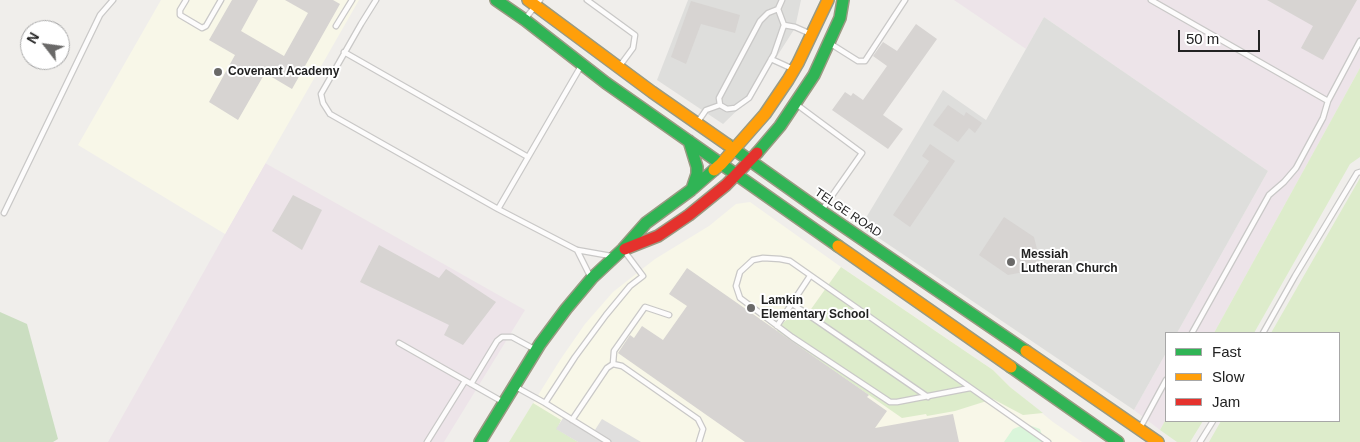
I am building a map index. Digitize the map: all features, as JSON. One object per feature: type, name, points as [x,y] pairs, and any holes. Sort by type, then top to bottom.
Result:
[{"type":"main road","points":[[496,0],[525,20],[606,83],[1118,442]]},
{"type":"main road","points":[[480,442],[537,350],[566,309],[592,278],[619,253],[646,223],[691,190],[721,164],[765,114],[794,70],[828,0]]},
{"type":"main road","points":[[619,253],[658,236],[705,203],[750,161],[780,126],[814,75],[840,18],[843,0]]},
{"type":"main road","name":"TELGE ROAD","points":[[534,2],[618,67],[750,161],[1158,442]]},
{"type":"main road","points":[[689,141],[697,167],[697,174],[691,190]]},
{"type":"main road","points":[[1027,378],[1040,360]]},
{"type":"lane","points":[[4,213],[100,15],[113,0]]},
{"type":"lane","points":[[186,0],[180,10],[180,15],[202,28],[206,26],[222,0]]},
{"type":"lane","points":[[336,26],[352,0]]},
{"type":"lane","points":[[376,0],[321,94],[323,103],[330,114],[498,209],[577,250],[619,253],[643,276],[630,286],[606,315],[575,357],[545,403]]},
{"type":"lane","points":[[587,0],[635,35],[633,48],[618,67]]},
{"type":"lane","points":[[720,105],[719,98],[760,21],[768,13],[778,8],[782,0]]},
{"type":"lane","points":[[829,43],[858,61],[865,61],[905,0]]},
{"type":"lane","points":[[1151,0],[1328,101]]},
{"type":"lane","points":[[525,20],[534,2]]},
{"type":"lane","points":[[697,123],[706,110],[720,105],[727,109],[735,108],[749,98],[771,59],[784,25],[778,8]]},
{"type":"lane","points":[[784,25],[812,34]]},
{"type":"lane","points":[[1193,332],[1269,195],[1284,182],[1300,161],[1323,118],[1328,101],[1360,41]]},
{"type":"lane","points":[[344,52],[528,157]]},
{"type":"lane","points":[[771,59],[794,70]]},
{"type":"lane","points":[[498,209],[582,64]]},
{"type":"lane","points":[[796,104],[862,153],[821,211]]},
{"type":"lane","points":[[1265,332],[1357,172],[1360,172]]},
{"type":"lane","points":[[577,250],[592,278]]},
{"type":"lane","points":[[970,388],[928,397],[890,402],[776,326],[740,298],[736,286],[740,272],[753,260],[763,258],[780,259],[790,262],[1048,442]]},
{"type":"lane","points":[[776,326],[810,276]]},
{"type":"lane","points":[[792,303],[928,397]]},
{"type":"lane","points":[[613,364],[614,351],[645,307],[670,316]]},
{"type":"lane","points":[[471,384],[497,341],[502,337],[512,338],[537,350]]},
{"type":"lane","points":[[399,343],[504,403]]},
{"type":"lane","points":[[572,420],[607,368],[613,364],[622,366],[698,419],[703,429],[699,442]]},
{"type":"lane","points":[[427,442],[465,380]]},
{"type":"lane","points":[[1139,429],[1165,382]]},
{"type":"lane","points":[[514,386],[608,442]]},
{"type":"lane","points":[[1200,442],[1212,422]]},
{"type":"shaded area","name":"Covenant Academy","points":[[161,0],[359,0],[225,234],[78,145]]},
{"type":"shaded area","points":[[688,0],[801,0],[795,28],[751,97],[723,124],[657,80]]},
{"type":"shaded area","points":[[954,0],[1360,0],[1360,68],[1215,332],[1178,332],[1268,171],[1044,17],[1026,49]]},
{"type":"shaded area","points":[[1044,17],[1268,171],[1178,332],[1165,332],[1165,355],[1134,410],[861,226],[943,90],[986,120]]},
{"type":"shaded area","points":[[265,163],[525,310],[444,442],[108,442]]},
{"type":"shaded area","name":"Lamkin Elementary School","points":[[750,202],[841,267],[993,370],[1010,387],[1053,422],[1082,442],[509,442],[560,360],[585,324],[613,292],[655,259],[709,226],[736,204]]},
{"type":"shaded area","points":[[1165,355],[1165,421],[1160,430],[1134,410]]},
{"type":"shaded area","points":[[565,415],[593,433],[602,419],[641,442],[578,442],[556,429]]},
{"type":"green space","points":[[1360,68],[1360,157],[1350,164],[1255,332],[1215,332]]},
{"type":"green space","points":[[1360,178],[1360,442],[1209,442],[1220,422],[1340,422],[1340,332],[1272,332]]},
{"type":"green space","points":[[841,267],[993,370],[1010,387],[1043,413],[1023,415],[993,399],[955,411],[902,418],[777,331],[784,322],[798,311],[809,312]]},
{"type":"green space","points":[[0,312],[27,324],[58,439],[53,442],[0,442]]},
{"type":"green space","points":[[533,403],[561,420],[557,429],[578,442],[509,442]]},
{"type":"green space","points":[[1165,421],[1202,422],[1190,442],[1177,442],[1160,430]]},
{"type":"green space","points":[[1026,424],[1040,429],[1046,442],[1004,442],[1013,429]]},
{"type":"building","points":[[232,0],[258,0],[241,31],[284,56],[308,13],[285,0],[333,0],[340,4],[292,89],[265,73],[238,120],[209,102],[235,55],[209,40]]},
{"type":"building","points":[[1267,0],[1357,0],[1323,60],[1301,48],[1313,26]]},
{"type":"building","points":[[691,1],[740,15],[735,33],[701,24],[686,64],[671,57]]},
{"type":"building","points":[[916,24],[937,39],[883,115],[903,129],[888,149],[832,110],[845,92],[851,96],[853,93],[863,100],[887,66],[873,56],[883,42],[897,51]]},
{"type":"building","points":[[948,105],[964,116],[966,112],[982,123],[975,133],[969,128],[958,142],[933,125]]},
{"type":"building","points":[[930,144],[955,161],[910,227],[893,215],[929,161],[922,156]]},
{"type":"building","points":[[293,195],[322,210],[302,250],[272,231]]},
{"type":"building","points":[[1004,217],[1034,237],[1040,261],[1044,264],[1038,273],[1034,270],[1008,275],[979,255]]},
{"type":"building","points":[[379,245],[439,278],[446,269],[496,302],[463,345],[444,335],[449,325],[360,282]]},
{"type":"building","points":[[687,268],[869,395],[867,397],[887,411],[875,428],[953,414],[959,442],[745,442],[618,353],[630,335],[634,338],[642,326],[663,340],[687,306],[669,294]]},
{"type":"traffic: fast","points":[[496,0],[525,20],[606,83],[838,246]]},
{"type":"traffic: fast","points":[[757,153],[780,126],[814,75],[840,18],[843,0]]},
{"type":"traffic: fast","points":[[689,141],[697,167],[697,174],[692,189]]},
{"type":"traffic: fast","points":[[728,145],[1026,351]]},
{"type":"traffic: fast","points":[[480,442],[540,344],[592,278],[623,249],[646,223],[691,190],[714,170]]},
{"type":"traffic: fast","points":[[1011,367],[1118,442]]},
{"type":"traffic: slow","points":[[528,0],[652,92],[728,145]]},
{"type":"traffic: slow","points":[[714,170],[765,114],[788,80],[828,0]]},
{"type":"traffic: slow","points":[[838,246],[1011,367]]},
{"type":"traffic: slow","points":[[1026,351],[1158,442]]},
{"type":"traffic: jam","points":[[625,249],[658,236],[689,215],[726,185],[757,153]]},
{"type":"place","name":"Covenant Academy","points":[[218,72]]},
{"type":"place","name":"Messiah Lutheran Church","points":[[1011,262]]},
{"type":"place","name":"Lamkin Elementary School","points":[[751,308]]}]
